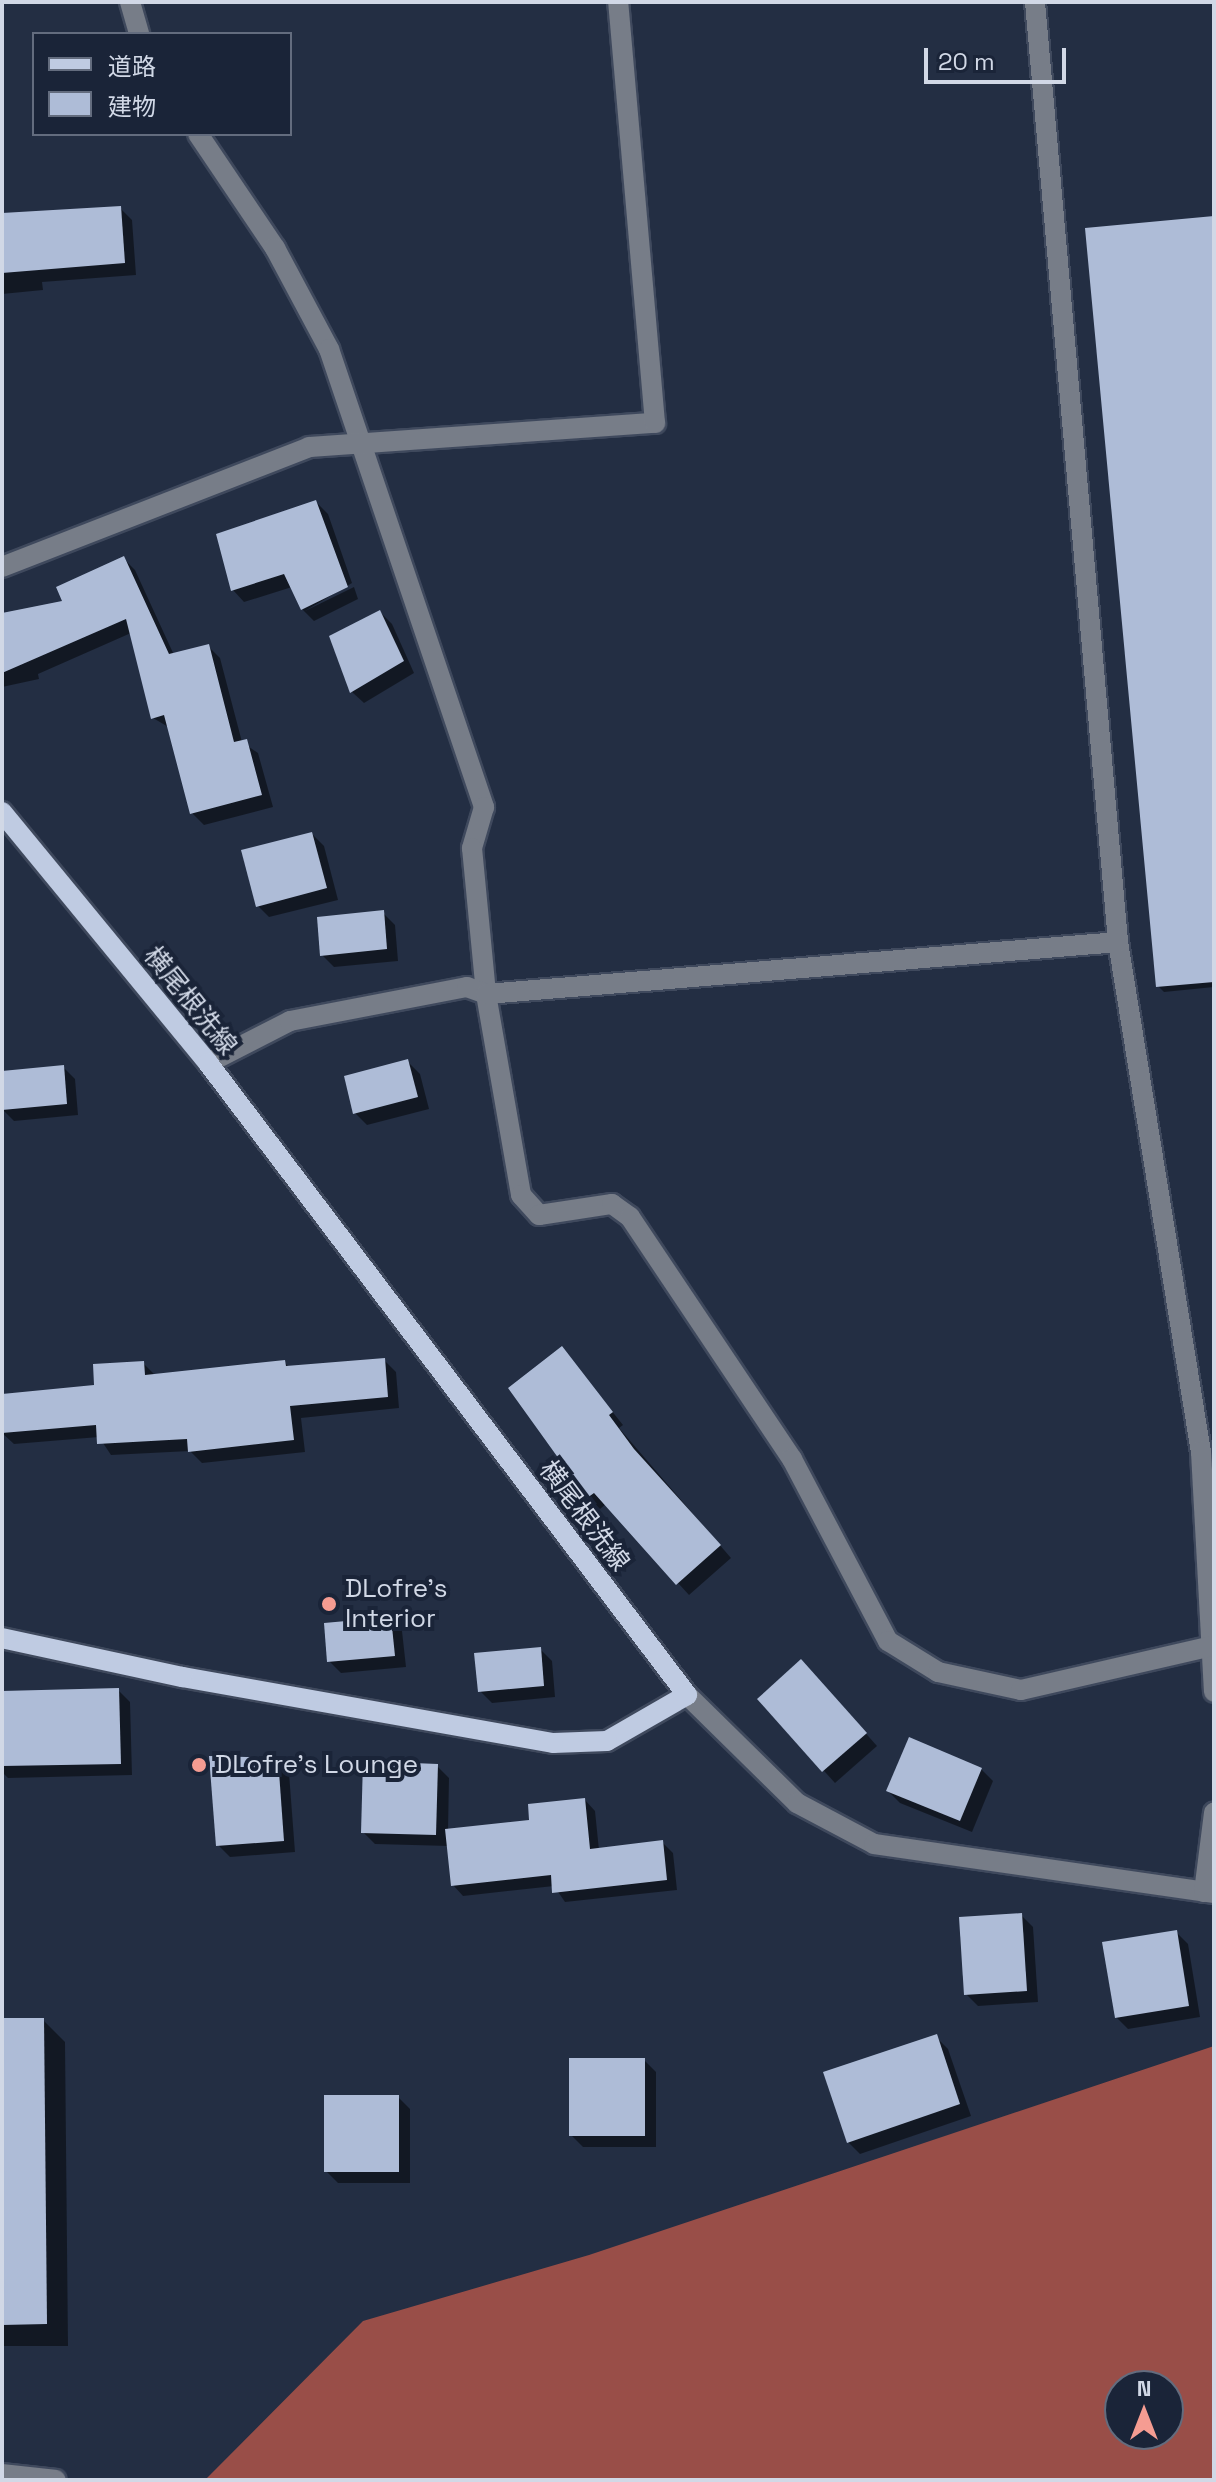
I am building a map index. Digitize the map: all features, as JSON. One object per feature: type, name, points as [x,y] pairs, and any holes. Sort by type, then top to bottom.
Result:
[{"type":"main road","name":"横尾根洗線","points":[[2,812],[208,1063],[687,1695]]},
{"type":"main road","points":[[2,1638],[182,1677],[553,1743],[607,1741],[687,1695]]},
{"type":"street","points":[[130,2],[138,32]]},
{"type":"street","points":[[2,567],[309,447],[365,441],[438,441],[655,423],[618,2]]},
{"type":"street","points":[[1035,2],[1118,942],[1201,1452],[1214,1692]]},
{"type":"street","points":[[199,136],[275,248],[316,324],[365,441],[484,807],[472,848],[486,994],[521,1195],[539,1215],[612,1204],[630,1217],[792,1459],[888,1641],[938,1672],[1021,1690],[1211,1646]]},
{"type":"street","points":[[208,1063],[290,1021],[467,987],[486,994],[1118,942]]},
{"type":"street","points":[[687,1695],[797,1803],[874,1844],[1209,1892],[1214,1813]]},
{"type":"street","points":[[2,2474],[56,2480]]},
{"type":"shaded area","points":[[1214,2046],[1214,2480],[205,2480],[363,2321],[589,2255]]},
{"type":"building","points":[[121,206],[125,263],[2,273],[2,213]]},
{"type":"building","points":[[1214,216],[1214,982],[1156,987],[1085,228]]},
{"type":"building","points":[[316,500],[348,587],[301,610],[284,574],[231,591],[216,534]]},
{"type":"building","points":[[124,556],[169,654],[209,644],[234,742],[247,739],[262,795],[190,814],[164,715],[151,719],[126,619],[2,673],[2,613],[62,601],[56,587]]},
{"type":"building","points":[[380,610],[404,661],[350,693],[329,636]]},
{"type":"building","points":[[312,832],[327,888],[256,907],[241,850]]},
{"type":"building","points":[[384,910],[387,949],[320,956],[317,917]]},
{"type":"building","points":[[408,1059],[418,1097],[353,1114],[344,1076]]},
{"type":"building","points":[[64,1065],[67,1104],[2,1110],[2,1071]]},
{"type":"building","points":[[562,1346],[613,1412],[609,1415],[634,1449],[721,1545],[676,1585],[594,1493],[587,1498],[508,1388]]},
{"type":"building","points":[[385,1358],[388,1397],[290,1406],[294,1440],[188,1452],[187,1439],[97,1444],[96,1425],[2,1433],[2,1394],[94,1385],[93,1364],[144,1361],[145,1375],[285,1360],[286,1366]]},
{"type":"building","points":[[391,1617],[395,1656],[327,1662],[324,1623]]},
{"type":"building","points":[[541,1647],[544,1686],[478,1692],[474,1653]]},
{"type":"building","points":[[801,1659],[867,1733],[822,1772],[757,1699]]},
{"type":"building","points":[[119,1688],[121,1764],[2,1766],[2,1691]]},
{"type":"building","points":[[909,1737],[982,1768],[960,1821],[886,1791]]},
{"type":"building","points":[[209,1756],[278,1758],[284,1841],[216,1846]]},
{"type":"building","points":[[363,1761],[438,1764],[436,1835],[361,1833]]},
{"type":"building","points":[[585,1798],[590,1849],[663,1840],[667,1880],[552,1893],[551,1875],[451,1886],[445,1829],[529,1820],[528,1804]]},
{"type":"building","points":[[1022,1913],[1027,1991],[964,1995],[959,1917]]},
{"type":"building","points":[[1177,1930],[1189,2006],[1115,2018],[1102,1942]]},
{"type":"building","points":[[2,2018],[44,2018],[47,2324],[2,2325]]},
{"type":"building","points":[[937,2034],[960,2104],[847,2143],[823,2072]]},
{"type":"building","points":[[569,2058],[645,2058],[645,2136],[569,2136]]},
{"type":"building","points":[[324,2095],[399,2095],[399,2172],[324,2172]]},
{"type":"place","name":"DLofre's Interior","points":[[329,1604]]},
{"type":"place","name":"DLofre's Lounge","points":[[199,1765]]}]
